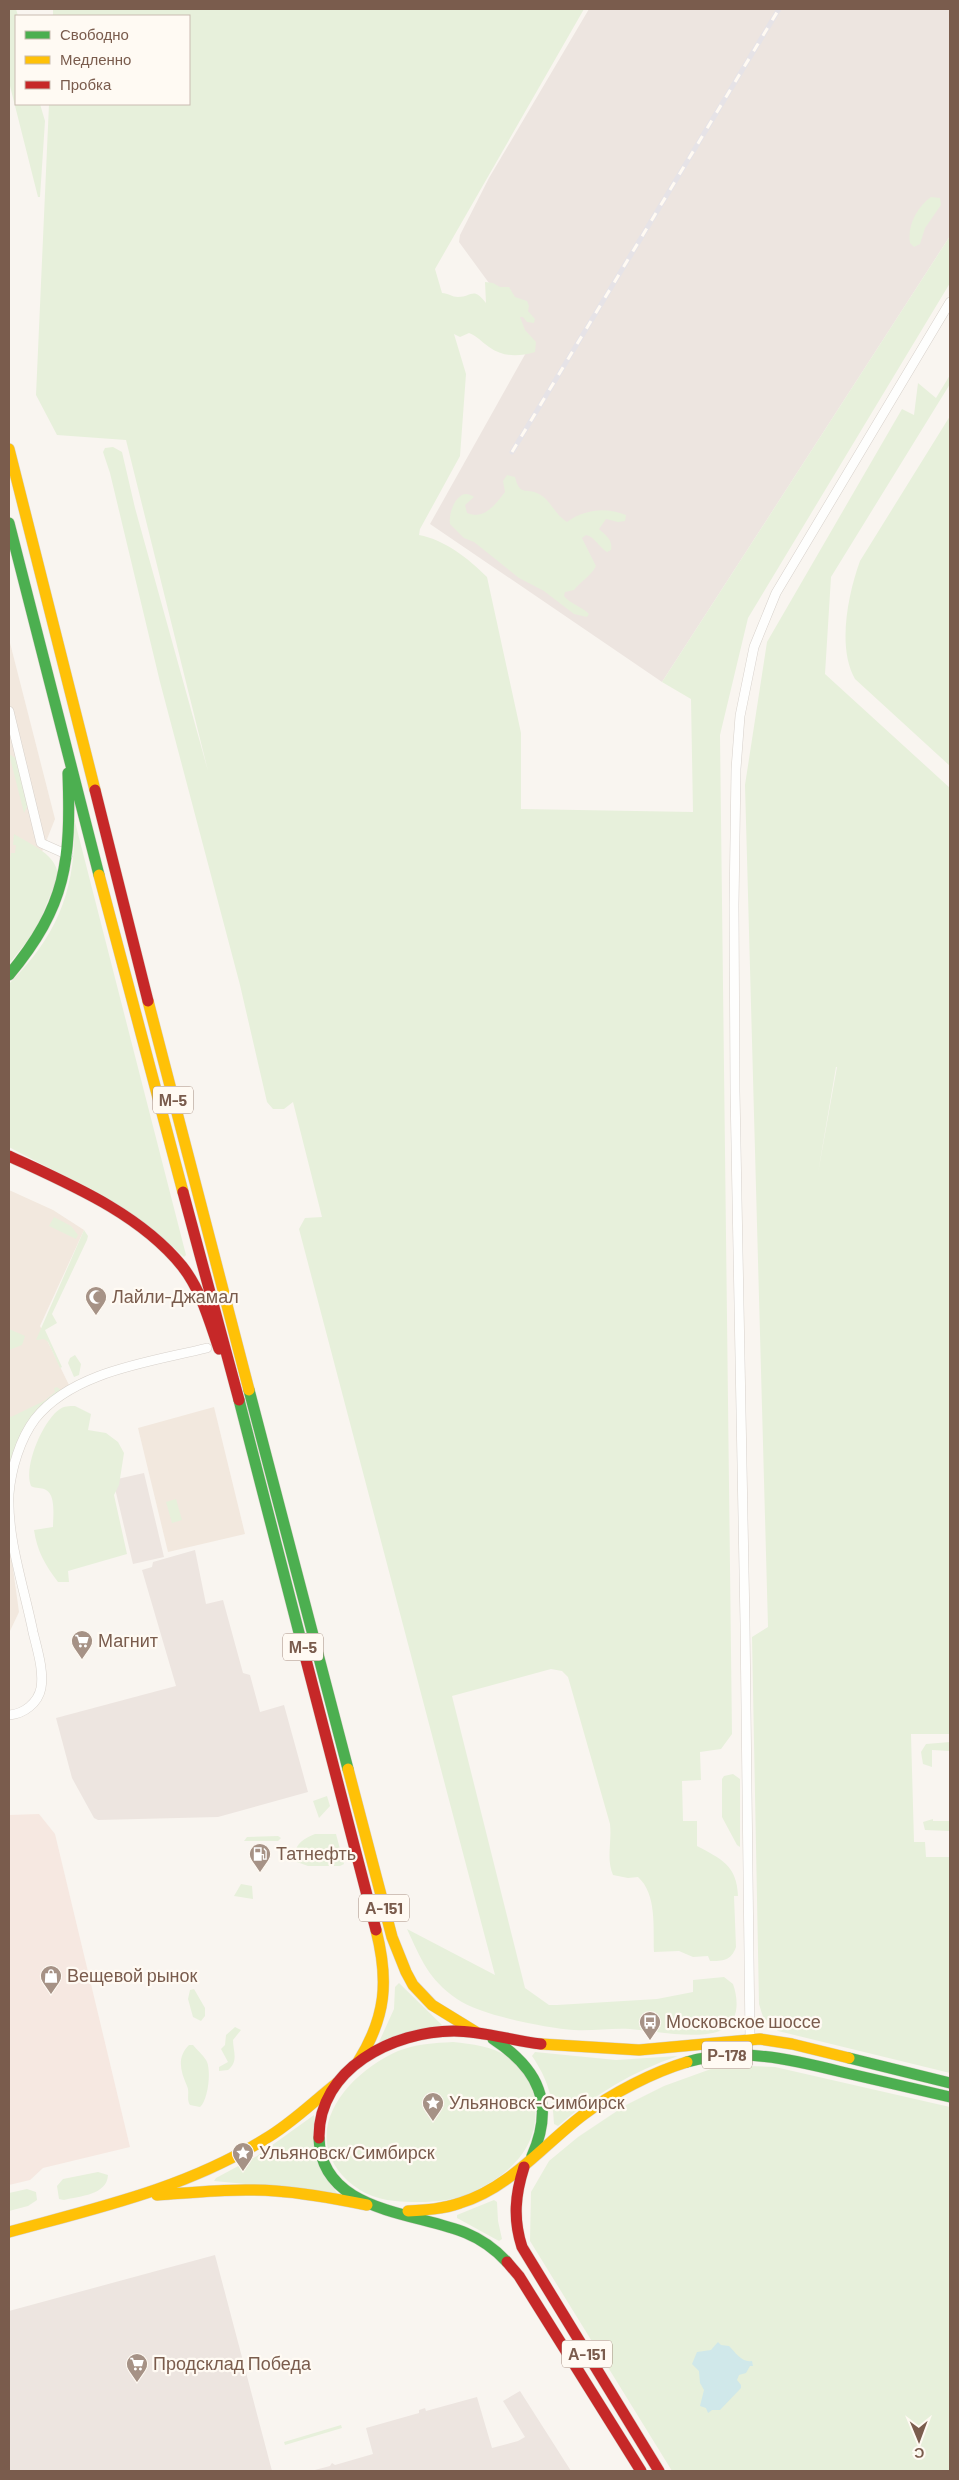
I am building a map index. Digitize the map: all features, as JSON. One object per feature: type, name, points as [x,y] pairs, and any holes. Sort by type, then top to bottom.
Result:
[{"type":"main road","name":"М-5","points":[[9,449],[172,1096],[343,1750]]},
{"type":"main road","name":"М-5","points":[[9,523],[134,1012],[243,1414],[363,1879]]},
{"type":"main road","points":[[9,975],[36,942],[58,895],[68,855],[68,751]]},
{"type":"main road","points":[[9,1156],[89,1196],[150,1235],[171,1254],[196,1287],[243,1414]]},
{"type":"main road","points":[[301,1638],[313,1635]]},
{"type":"main road","name":"А-151","points":[[343,1750],[392,1937],[405,1972],[414,1987],[432,2006],[504,2045],[519,2056],[531,2070],[540,2087],[543,2098],[543,2124],[537,2147],[527,2164],[517,2188],[513,2214],[522,2247],[659,2471]]},
{"type":"main road","name":"А-151","points":[[358,2062],[372,2041],[380,2024],[385,1981],[379,1942],[363,1879]]},
{"type":"main road","name":"Р-178","points":[[338,2083],[358,2062],[380,2047],[404,2037],[435,2032],[481,2034],[530,2042],[621,2050],[693,2046],[750,2038],[788,2043],[950,2083]]},
{"type":"main road","name":"Р-178","points":[[384,2209],[430,2210],[462,2203],[502,2184],[580,2116],[639,2081],[678,2065],[713,2056],[759,2055],[792,2060],[950,2097]]},
{"type":"main road","points":[[9,2232],[146,2196],[226,2160],[266,2139],[338,2083]]},
{"type":"main road","name":"А-151","points":[[338,2083],[326,2104],[320,2120],[320,2147],[323,2160],[331,2175],[343,2188],[358,2199],[472,2236],[486,2243],[504,2258],[519,2276],[641,2471]]},
{"type":"main road","points":[[146,2196],[227,2189],[264,2190],[299,2192],[384,2209]]},
{"type":"street","points":[[750,2038],[745,1624],[735,1090],[734,894],[736,769],[740,716],[754,647],[776,593],[950,302]]},
{"type":"street","points":[[9,711],[41,843],[68,855]]},
{"type":"street","points":[[9,1715],[16,1715],[32,1706],[41,1688],[38,1653],[13,1537],[9,1494],[18,1452],[30,1428],[35,1419],[50,1404],[74,1386],[85,1381],[207,1348]]},
{"type":"shaded area","points":[[589,9],[950,9],[950,236],[662,682],[430,524],[532,342],[459,242],[460,235],[489,178]]},
{"type":"shaded area","points":[[9,639],[55,819],[9,935]]},
{"type":"shaded area","points":[[9,1190],[53,1210],[84,1230],[40,1326],[69,1385],[28,1418],[9,1460]]},
{"type":"shaded area","points":[[214,1407],[245,1534],[168,1552],[138,1428]]},
{"type":"shaded area","points":[[144,1473],[164,1557],[133,1564],[113,1480]]},
{"type":"shaded area","points":[[9,1540],[19,1612],[9,1633]]},
{"type":"shaded area","points":[[195,1550],[206,1604],[223,1600],[243,1673],[250,1675],[260,1712],[284,1705],[308,1792],[218,1817],[98,1820],[94,1818],[72,1778],[56,1718],[176,1686],[142,1570],[152,1567],[153,1562]]},
{"type":"shaded area","name":"Вещевой рынок","points":[[39,1814],[55,1834],[130,2147],[43,2168],[30,2180],[9,2185],[9,1815]]},
{"type":"shaded area","points":[[215,2255],[272,2471],[9,2471],[9,2311]]},
{"type":"shaded area","points":[[520,2391],[571,2471],[311,2471],[330,2466],[332,2463],[335,2465],[373,2454],[366,2428],[419,2413],[419,2410],[425,2408],[426,2411],[477,2397],[492,2448],[518,2441],[525,2437],[503,2401]]},
{"type":"green space","points":[[9,9],[16,9],[18,15],[15,15],[15,105],[40,105],[45,121],[40,197],[38,197],[9,82]]},
{"type":"green space","points":[[53,9],[584,9],[435,269],[442,293],[458,297],[475,294],[486,303],[485,282],[493,283],[500,287],[509,287],[515,297],[527,301],[528,311],[535,319],[534,323],[527,322],[523,317],[520,317],[525,330],[536,342],[535,352],[529,354],[500,353],[469,333],[460,337],[454,334],[466,374],[460,456],[420,529],[419,535],[447,545],[472,563],[487,577],[521,733],[521,809],[693,812],[691,699],[662,682],[950,236],[950,283],[748,618],[720,735],[732,1734],[721,1749],[700,1752],[701,1780],[682,1781],[683,1821],[697,1821],[697,1846],[720,1859],[735,1877],[738,1896],[734,1896],[736,1947],[732,1955],[723,1960],[710,1961],[708,1956],[693,1957],[679,1951],[654,1952],[653,1912],[644,1884],[638,1877],[628,1878],[613,1875],[611,1869],[610,1824],[568,1677],[562,1671],[551,1669],[452,1696],[525,1988],[549,2005],[557,2005],[657,1999],[693,1992],[693,1980],[724,1977],[733,1984],[737,2002],[733,2020],[724,2029],[715,2033],[691,2035],[630,2029],[574,2030],[530,2024],[481,2010],[457,1999],[439,1984],[426,1968],[407,1929],[495,1975],[299,1229],[305,1218],[322,1217],[293,1102],[284,1109],[273,1109],[267,1102],[240,985],[160,682],[110,473],[103,452],[105,448],[113,447],[122,452],[135,508],[208,771],[126,440],[57,435],[36,395],[49,105],[190,105],[190,15],[53,15]]},
{"type":"green space","points":[[931,197],[940,198],[941,205],[925,228],[920,244],[914,247],[910,243],[909,237],[914,217],[921,206]]},
{"type":"green space","points":[[950,375],[950,384],[831,577],[825,674],[950,788],[950,1734],[911,1734],[914,1842],[925,1842],[926,1857],[950,1857],[950,2073],[778,2031],[763,2017],[759,2004],[752,1637],[768,1627],[745,785],[767,642],[902,409],[914,415],[918,383],[936,398]],"holes":[[[836,1067],[837,1067],[818,1173]]]},
{"type":"green space","points":[[950,416],[950,766],[855,679],[846,652],[846,621],[848,605],[860,561]]},
{"type":"green space","points":[[507,475],[515,477],[521,489],[534,492],[543,497],[559,516],[567,522],[581,514],[603,510],[626,515],[625,521],[618,522],[606,519],[599,529],[610,540],[611,550],[607,552],[589,536],[586,535],[582,538],[596,566],[574,590],[565,592],[564,596],[589,614],[587,617],[574,614],[544,591],[519,578],[474,542],[464,538],[450,524],[453,507],[459,497],[464,494],[474,497],[465,505],[467,513],[473,515],[489,510],[505,492],[503,481]]},
{"type":"green space","points":[[9,754],[17,759],[28,805],[24,813]]},
{"type":"green space","points":[[74,818],[186,1255],[184,1257],[122,1209],[78,1183],[9,1147],[9,984],[40,947],[61,909],[72,867]]},
{"type":"green space","points":[[14,834],[48,856],[57,868],[58,876],[36,930],[9,964],[9,866],[11,853],[15,853],[16,845],[13,845]]},
{"type":"green space","points":[[54,1217],[71,1226],[78,1235],[76,1239],[49,1226]]},
{"type":"green space","points":[[84,1230],[88,1236],[87,1240],[52,1314],[57,1323],[45,1330],[62,1367],[60,1368],[48,1342],[44,1339],[36,1340]]},
{"type":"green space","points":[[9,1329],[25,1336],[22,1345],[9,1350]]},
{"type":"green space","points":[[75,1355],[81,1364],[79,1375],[74,1377],[68,1363],[70,1358]]},
{"type":"green space","points":[[57,1387],[62,1391],[48,1403],[9,1473],[9,1416],[11,1417],[44,1401],[55,1392],[54,1388]]},
{"type":"green space","points":[[75,1406],[91,1414],[88,1430],[106,1433],[118,1442],[124,1453],[119,1485],[114,1495],[127,1554],[68,1571],[69,1582],[58,1582],[42,1558],[34,1530],[53,1527],[53,1501],[46,1490],[31,1486],[29,1478],[30,1467],[36,1444],[47,1423],[62,1408]]},
{"type":"green space","points":[[176,1499],[182,1520],[172,1523],[166,1502]]},
{"type":"green space","points":[[950,1742],[950,1751],[932,1750],[932,1767],[923,1764],[921,1752],[926,1744]]},
{"type":"green space","points":[[733,1774],[740,1779],[740,1847],[737,1845],[722,1817],[722,1779],[724,1776]]},
{"type":"green space","points":[[327,1796],[330,1806],[319,1818],[313,1801]]},
{"type":"green space","points":[[933,1819],[933,1821],[950,1821],[950,1831],[925,1830],[923,1822]]},
{"type":"green space","points":[[315,1834],[336,1834],[344,1864],[340,1866],[308,1866],[297,1862],[295,1857],[296,1848],[306,1838]]},
{"type":"green space","points":[[278,1836],[281,1838],[278,1841],[244,1841],[247,1837]]},
{"type":"green space","points":[[241,1884],[252,1886],[253,1899],[234,1896]]},
{"type":"green space","points":[[399,1983],[442,2025],[379,2042],[394,2009],[395,1987]]},
{"type":"green space","points":[[194,1989],[205,2008],[205,2016],[201,2021],[193,2017],[188,1999],[190,1990]]},
{"type":"green space","points":[[235,2027],[241,2030],[233,2040],[235,2056],[233,2063],[228,2070],[219,2071],[219,2067],[228,2062],[221,2049],[225,2045],[226,2035]]},
{"type":"green space","points":[[453,2042],[489,2048],[502,2053],[513,2061],[525,2074],[533,2090],[536,2113],[534,2128],[522,2154],[501,2176],[464,2196],[424,2202],[395,2201],[373,2196],[360,2190],[342,2175],[330,2156],[327,2138],[329,2120],[337,2102],[349,2086],[364,2072],[398,2051],[418,2045]]},
{"type":"green space","points":[[189,2045],[193,2045],[208,2064],[207,2092],[200,2107],[190,2105],[189,2103],[188,2088],[181,2065],[182,2055]]},
{"type":"green space","points":[[535,2052],[616,2060],[678,2056],[645,2069],[615,2085],[586,2104],[558,2126],[554,2124],[551,2096],[542,2072],[532,2056]]},
{"type":"green space","points":[[722,2065],[775,2067],[950,2107],[950,2471],[672,2471],[530,2241],[531,2192],[549,2161],[578,2137],[626,2105],[664,2086]]},
{"type":"green space","points":[[314,2115],[326,2177],[337,2193],[214,2181],[216,2178],[257,2156]]},
{"type":"green space","points":[[98,2172],[108,2175],[103,2187],[98,2191],[64,2200],[59,2199],[57,2186],[63,2179]]},
{"type":"green space","points":[[27,2189],[36,2192],[37,2200],[28,2206],[9,2211],[9,2193]]},
{"type":"green space","points":[[494,2200],[497,2202],[498,2221],[502,2239],[499,2241],[457,2218],[457,2215]]},
{"type":"green space","points":[[341,2425],[342,2428],[285,2445],[284,2442]]},
{"type":"water","points":[[718,2342],[721,2345],[729,2346],[742,2359],[752,2361],[753,2366],[750,2366],[746,2373],[739,2375],[737,2380],[741,2388],[720,2410],[712,2410],[708,2413],[706,2408],[700,2406],[704,2390],[700,2383],[699,2371],[692,2364],[697,2352],[711,2350]]},
{"type":"railway","points":[[512,452],[779,9]]},
{"type":"traffic: fast","points":[[9,523],[99,875]]},
{"type":"traffic: fast","points":[[9,975],[43,926],[54,904],[61,881],[66,857],[68,832],[68,773]]},
{"type":"traffic: fast","points":[[249,1390],[348,1769]]},
{"type":"traffic: fast","points":[[239,1400],[304,1652]]},
{"type":"traffic: fast","points":[[493,2039],[522,2063],[532,2075],[538,2089],[542,2104],[542,2120],[539,2137],[532,2156]]},
{"type":"traffic: fast","points":[[687,2062],[726,2055],[765,2056],[950,2097]]},
{"type":"traffic: fast","points":[[849,2058],[950,2083]]},
{"type":"traffic: fast","points":[[319,2138],[324,2163],[336,2182],[353,2195],[374,2206],[466,2233],[488,2245],[507,2262]]},
{"type":"traffic: slow","points":[[9,449],[95,790]]},
{"type":"traffic: slow","points":[[99,875],[183,1192]]},
{"type":"traffic: slow","points":[[148,1001],[249,1390]]},
{"type":"traffic: slow","points":[[348,1769],[392,1937],[406,1972],[413,1985],[432,2005],[476,2032]]},
{"type":"traffic: slow","points":[[358,2062],[374,2030],[382,1998],[383,1966],[376,1930]]},
{"type":"traffic: slow","points":[[541,2044],[639,2050],[760,2039],[792,2044],[849,2058]]},
{"type":"traffic: slow","points":[[408,2211],[447,2207],[478,2196],[495,2187],[525,2165],[583,2115],[606,2099],[633,2084],[687,2062]]},
{"type":"traffic: slow","points":[[9,2232],[141,2195],[204,2171],[275,2133],[337,2083]]},
{"type":"traffic: slow","points":[[157,2195],[261,2190],[333,2198],[367,2205]]},
{"type":"traffic: jam","points":[[95,790],[148,1001]]},
{"type":"traffic: jam","points":[[9,1156],[102,1202],[124,1215],[165,1247],[189,1275],[204,1306],[219,1349]]},
{"type":"traffic: jam","points":[[183,1192],[239,1400]]},
{"type":"traffic: jam","points":[[304,1652],[376,1930]]},
{"type":"traffic: jam","points":[[319,2138],[322,2113],[331,2092],[345,2073],[364,2058],[385,2046],[407,2038],[454,2031],[541,2044]]},
{"type":"traffic: jam","points":[[524,2167],[516,2207],[517,2227],[522,2247],[659,2471]]},
{"type":"traffic: jam","points":[[507,2262],[519,2276],[641,2471]]},
{"type":"place","name":"Лайли-Джамал","points":[[96,1316]]},
{"type":"place","name":"Магнит","points":[[82,1660]]},
{"type":"place","name":"Татнефть","points":[[260,1873]]},
{"type":"place","name":"Вещевой рынок","points":[[51,1995]]},
{"type":"place","name":"Московское шоссе","points":[[650,2041]]},
{"type":"place","name":"Ульяновск-Симбирск","points":[[433,2122]]},
{"type":"place","name":"Ульяновск/Симбирск","points":[[243,2172]]},
{"type":"place","name":"Продсклад Победа","points":[[137,2383]]}]
